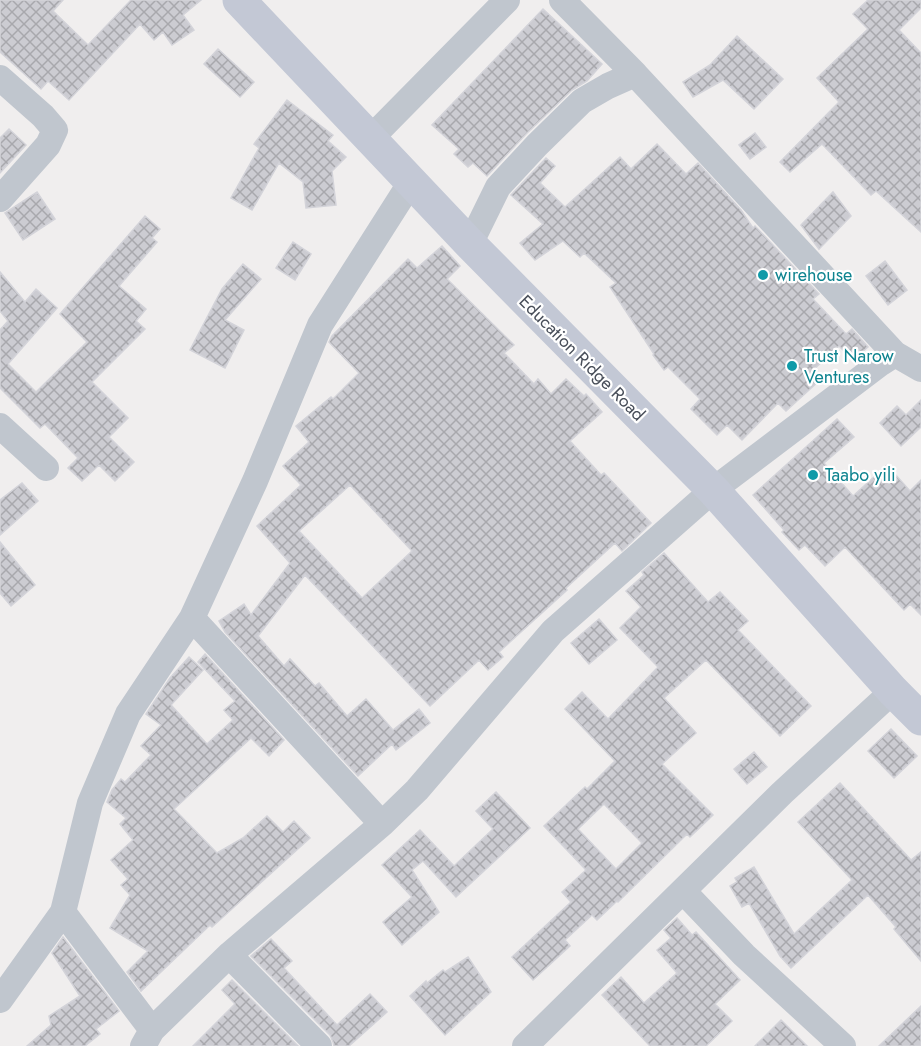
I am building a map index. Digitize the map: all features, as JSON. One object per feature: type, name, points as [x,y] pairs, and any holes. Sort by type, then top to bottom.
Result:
[{"type":"main road","name":"Education Ridge Road","points":[[239,0],[470,244],[713,490],[893,691],[921,719]]},
{"type":"street","points":[[370,139],[507,0]]},
{"type":"street","points":[[561,0],[635,74],[895,354],[921,369]]},
{"type":"street","points":[[470,244],[498,188],[537,145],[582,101],[635,74]]},
{"type":"street","points":[[0,78],[43,116],[55,130],[48,145],[0,199]]},
{"type":"street","points":[[0,1000],[63,912],[90,803],[128,714],[192,618],[255,482],[320,325],[411,183]]},
{"type":"street","points":[[63,912],[147,1038],[229,955],[382,824],[417,790],[553,631],[713,490],[895,354]]},
{"type":"street","points":[[0,426],[46,468]]},
{"type":"street","points":[[192,618],[382,824]]},
{"type":"street","points":[[525,1046],[782,793],[893,691]]},
{"type":"street","points":[[683,891],[744,955],[843,1046]]},
{"type":"street","points":[[229,955],[311,1043]]},
{"type":"building","points":[[0,0],[63,0],[53,11],[88,45],[131,0],[201,0],[183,15],[194,30],[172,45],[163,32],[154,40],[140,24],[69,100],[48,81],[41,89],[0,52]]},
{"type":"building","points":[[868,0],[921,0],[921,8],[899,30],[921,53],[921,232],[876,191],[871,195],[822,144],[790,172],[780,162],[839,102],[817,78],[868,29],[853,14]]},
{"type":"building","points":[[543,9],[602,64],[587,81],[572,90],[526,134],[487,176],[473,163],[468,167],[454,154],[459,149],[432,125]]},
{"type":"building","points":[[737,36],[783,79],[754,109],[723,80],[693,97],[683,82],[710,65]]},
{"type":"building","points":[[218,49],[254,82],[240,97],[204,64]]},
{"type":"building","points":[[287,100],[333,135],[328,141],[346,157],[332,171],[336,205],[306,208],[303,182],[279,163],[252,210],[231,198],[259,148],[254,144]]},
{"type":"building","points":[[9,129],[26,145],[0,173],[0,138]]},
{"type":"building","points":[[755,133],[766,147],[750,159],[739,145]]},
{"type":"building","points":[[657,144],[686,174],[698,163],[741,210],[753,228],[755,226],[819,294],[813,299],[846,334],[852,329],[868,347],[853,360],[839,346],[812,371],[820,380],[786,411],[778,403],[742,440],[727,425],[717,435],[691,409],[700,399],[668,367],[664,370],[610,287],[616,283],[584,253],[580,257],[563,241],[535,260],[520,243],[543,224],[511,195],[546,158],[555,166],[540,183],[565,207],[620,157],[631,169]]},
{"type":"building","points":[[37,192],[55,219],[23,240],[5,213]]},
{"type":"building","points":[[833,192],[851,216],[819,249],[801,225]]},
{"type":"building","points":[[145,216],[160,229],[152,238],[157,242],[119,286],[146,309],[136,321],[145,329],[92,382],[128,418],[109,437],[134,462],[115,481],[99,465],[82,481],[68,468],[78,458],[45,424],[40,428],[0,388],[0,330],[8,321],[0,311],[0,272],[25,302],[36,289],[57,308],[8,364],[36,392],[87,342],[60,314]]},
{"type":"building","points":[[293,242],[311,254],[295,280],[276,268]]},
{"type":"building","points":[[442,246],[460,266],[447,279],[514,345],[504,353],[534,384],[538,379],[551,394],[566,379],[584,396],[586,394],[602,412],[570,441],[601,475],[604,473],[651,523],[622,551],[615,543],[499,652],[503,657],[488,670],[479,660],[430,706],[305,575],[258,636],[284,666],[290,659],[315,686],[319,683],[347,716],[366,699],[393,730],[419,709],[430,723],[396,750],[392,744],[358,776],[225,632],[219,621],[244,604],[251,615],[290,563],[257,526],[301,485],[283,466],[309,442],[296,426],[331,397],[333,399],[359,373],[329,342],[332,336],[408,259],[417,268]],"holes":[[[350,485],[412,551],[362,598],[299,531]]]},
{"type":"building","points":[[885,261],[907,290],[888,305],[866,276]]},
{"type":"building","points":[[243,264],[261,279],[225,320],[244,330],[225,368],[190,350],[222,289]]},
{"type":"building","points":[[921,400],[921,427],[901,446],[880,423],[897,406],[906,415]]},
{"type":"building","points":[[837,419],[854,437],[824,463],[853,496],[887,465],[910,491],[921,480],[921,615],[910,604],[904,610],[845,547],[825,566],[805,545],[799,550],[753,495]]},
{"type":"building","points":[[22,483],[38,501],[0,535],[0,500]]},
{"type":"building","points":[[0,542],[35,585],[11,606],[0,593]]},
{"type":"building","points":[[664,553],[708,602],[720,592],[748,621],[738,630],[811,706],[780,736],[706,660],[664,698],[696,733],[662,764],[713,815],[690,837],[687,834],[597,920],[592,915],[565,940],[570,946],[533,980],[512,957],[571,902],[562,892],[586,870],[544,826],[615,761],[565,709],[582,692],[608,719],[658,667],[620,628],[641,607],[626,591],[644,575],[642,572]],"holes":[[[604,804],[642,843],[616,869],[578,829]]]},
{"type":"building","points":[[599,619],[617,640],[589,664],[571,643]]},
{"type":"building","points":[[205,654],[284,740],[269,756],[251,738],[174,809],[217,853],[243,838],[267,816],[283,832],[294,821],[310,838],[212,927],[210,925],[141,991],[127,972],[148,951],[110,928],[130,895],[121,885],[128,879],[111,860],[133,840],[120,824],[126,818],[107,802],[112,790],[121,779],[125,782],[151,755],[141,746],[161,725],[146,714],[170,678],[189,657],[203,670],[171,705],[207,744],[233,720],[224,710],[235,701],[198,662]]},
{"type":"building","points":[[891,729],[917,756],[894,778],[868,751]]},
{"type":"building","points":[[754,752],[767,767],[747,784],[734,769]]},
{"type":"building","points":[[840,783],[911,860],[921,852],[921,961],[868,895],[791,968],[780,956],[749,903],[742,907],[730,886],[737,882],[735,878],[754,867],[794,934],[852,880],[798,822]]},
{"type":"building","points":[[496,792],[530,828],[456,897],[423,861],[412,870],[439,912],[402,945],[383,922],[412,897],[382,865],[420,830],[454,866],[493,829],[476,811]]},
{"type":"building","points":[[677,918],[692,935],[696,932],[740,980],[715,1004],[732,1021],[706,1046],[650,1046],[602,995],[621,977],[644,1003],[677,973],[657,950],[671,938],[664,930]]},
{"type":"building","points":[[63,937],[119,1011],[96,1029],[100,1034],[85,1046],[27,1046],[51,1025],[49,1016],[80,996],[52,953]]},
{"type":"building","points":[[271,939],[292,961],[284,968],[337,1025],[370,994],[387,1012],[349,1046],[334,1046],[330,1035],[251,956]]},
{"type":"building","points":[[468,957],[491,992],[445,1035],[410,996],[426,981],[427,983],[443,970],[445,972]]},
{"type":"building","points":[[232,980],[298,1046],[193,1046],[235,1004],[222,990]]},
{"type":"building","points":[[921,1006],[921,1046],[879,1046]]},
{"type":"building","points":[[781,1020],[807,1046],[755,1046]]},
{"type":"place","name":"wirehouse","points":[[763,275]]},
{"type":"place","name":"Trust Narow Ventures","points":[[792,366]]},
{"type":"place","name":"Taabo yili","points":[[813,475]]}]
